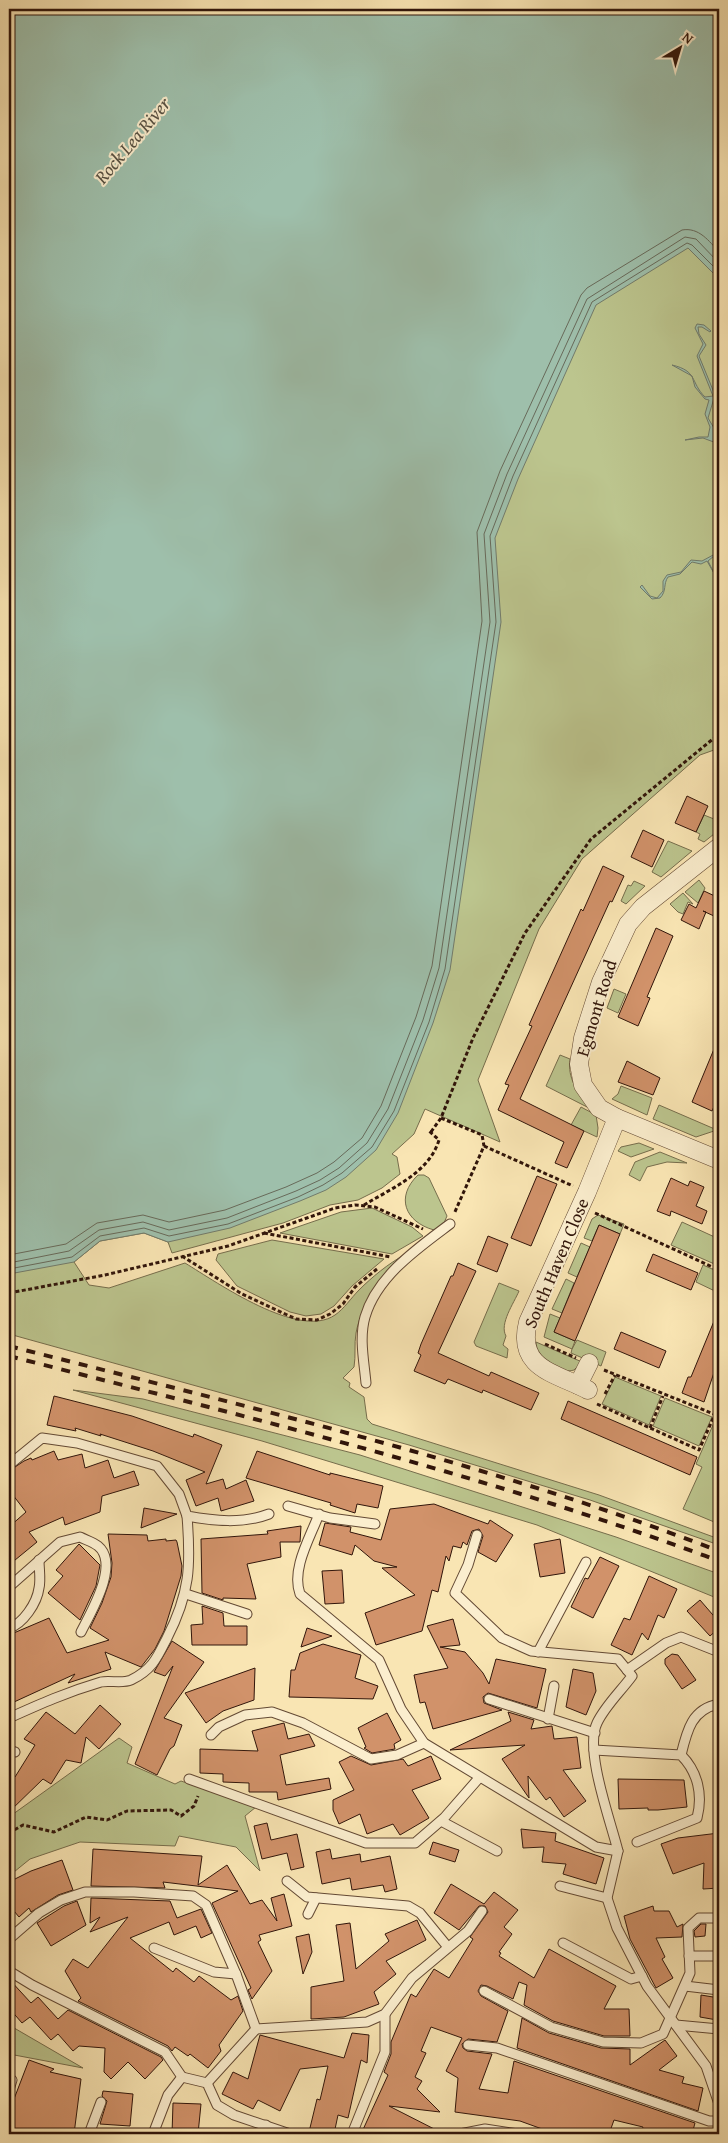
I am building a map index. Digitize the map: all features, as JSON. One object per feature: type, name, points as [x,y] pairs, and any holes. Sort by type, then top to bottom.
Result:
[{"type":"street","name":"Egmont Road","points":[[718,1157],[617,1118],[599,1108],[592,1101],[580,1074],[583,1038],[601,982],[619,940],[633,916],[719,847]]},
{"type":"street","name":"South Haven Close","points":[[583,1388],[550,1373],[534,1361],[527,1350],[525,1334],[528,1322],[587,1192],[617,1118]]},
{"type":"street","points":[[583,1388],[589,1363]]},
{"type":"lane","points":[[366,1383],[362,1344],[365,1317],[373,1300],[400,1265],[450,1224]]},
{"type":"lane","points":[[9,1465],[42,1438],[77,1443],[157,1466],[179,1494],[187,1516],[190,1557],[186,1594],[176,1620],[154,1665],[129,1681],[104,1681],[62,1693],[9,1718]]},
{"type":"lane","points":[[288,1506],[357,1523],[375,1524]]},
{"type":"lane","points":[[187,1516],[242,1521],[258,1519],[269,1514]]},
{"type":"lane","points":[[319,1514],[298,1569],[297,1584],[300,1594],[379,1660],[401,1709],[424,1743],[596,1847],[618,1852]]},
{"type":"lane","points":[[477,1535],[468,1565],[455,1593],[502,1638],[538,1652],[618,1659],[632,1676],[596,1723],[594,1750],[597,1775],[618,1852],[607,1898],[617,1928],[642,1976],[706,2066],[717,2092],[719,2104]]},
{"type":"lane","points":[[9,1587],[60,1542],[80,1537],[98,1546],[107,1560],[104,1580],[82,1632]]},
{"type":"lane","points":[[9,1628],[14,1626],[30,1611],[40,1589],[40,1560]]},
{"type":"lane","points":[[538,1652],[586,1562]]},
{"type":"lane","points":[[186,1594],[247,1614]]},
{"type":"lane","points":[[627,1670],[666,1643],[681,1637],[719,1652]]},
{"type":"lane","points":[[548,1719],[554,1686]]},
{"type":"lane","points":[[489,1699],[595,1733]]},
{"type":"lane","points":[[681,1754],[693,1720],[704,1707],[719,1704]]},
{"type":"lane","points":[[211,1735],[219,1727],[245,1716],[272,1712],[302,1723],[370,1759],[397,1755],[424,1743]]},
{"type":"lane","points":[[594,1750],[681,1754],[690,1764],[698,1784],[701,1804],[697,1818],[637,1842]]},
{"type":"lane","points":[[189,1779],[366,1843],[415,1843],[441,1821],[479,1778]]},
{"type":"lane","points":[[441,1821],[497,1851]]},
{"type":"lane","points":[[287,1881],[307,1897],[408,1906],[420,1913],[447,1946]]},
{"type":"lane","points":[[560,1886],[607,1898]]},
{"type":"lane","points":[[9,1939],[39,1913],[61,1900],[85,1892],[134,1892],[193,1896],[206,1905],[236,1974],[256,2029]]},
{"type":"lane","points":[[308,1914],[316,1898]]},
{"type":"lane","points":[[207,2083],[256,2029],[367,2022],[385,2014],[412,1978],[447,1946],[468,1931],[482,1911]]},
{"type":"lane","points":[[484,1991],[551,2028],[603,2042],[641,2043],[663,2034],[674,2022],[690,1972],[688,1928],[699,1918],[719,1918]]},
{"type":"lane","points":[[563,1943],[632,1979],[642,1976]]},
{"type":"lane","points":[[154,1948],[214,1972],[236,1974]]},
{"type":"lane","points":[[689,1956],[719,1956]]},
{"type":"lane","points":[[9,1971],[32,1986],[165,2052],[182,2077],[207,2083]]},
{"type":"lane","points":[[685,1986],[719,1990]]},
{"type":"lane","points":[[352,2134],[385,2052],[385,2014]]},
{"type":"lane","points":[[674,2022],[719,2029]]},
{"type":"lane","points":[[468,2045],[497,2048],[710,2121],[719,2121]]},
{"type":"lane","points":[[153,2134],[168,2095],[182,2077]]},
{"type":"lane","points":[[9,2090],[12,2080]]},
{"type":"lane","points":[[207,2083],[217,2105],[234,2116],[290,2134]]},
{"type":"lane","points":[[89,2134],[101,2102]]},
{"type":"lane","points":[[262,2134],[266,2125]]},
{"type":"lane","points":[[460,2134],[485,2129],[518,2134]]},
{"type":"path","points":[[364,1206],[422,1168],[436,1153],[440,1140],[430,1131],[441,1118],[473,1038],[525,933],[591,839],[719,734]]},
{"type":"path","points":[[441,1118],[482,1135],[484,1146],[450,1224]]},
{"type":"path","points":[[484,1146],[587,1192],[594,1213],[719,1270]]},
{"type":"path","points":[[9,1293],[105,1276],[228,1246],[335,1208],[364,1206],[390,1213],[426,1230]]},
{"type":"path","points":[[263,1233],[394,1257],[389,1260]]},
{"type":"path","points":[[182,1256],[242,1294],[296,1319],[317,1320],[330,1314],[343,1304],[355,1287],[381,1266]]},
{"type":"path","points":[[525,1334],[663,1396],[714,1416],[719,1416]]},
{"type":"path","points":[[600,1406],[615,1375]]},
{"type":"path","points":[[583,1388],[594,1403],[699,1450],[719,1405]]},
{"type":"path","points":[[650,1428],[663,1396]]},
{"type":"path","points":[[9,1833],[23,1825],[54,1832],[86,1817],[107,1820],[127,1811],[171,1810],[181,1816],[194,1806],[196,1797],[211,1787]]},
{"type":"green space","points":[[719,168],[719,752],[714,750],[700,755],[582,859],[539,929],[478,1080],[500,1142],[425,1109],[414,1134],[392,1154],[397,1157],[400,1174],[382,1188],[358,1200],[330,1205],[283,1223],[172,1253],[168,1242],[144,1233],[100,1241],[74,1262],[89,1285],[109,1288],[185,1263],[237,1295],[259,1306],[280,1315],[301,1320],[320,1321],[338,1313],[369,1280],[404,1255],[375,1291],[363,1311],[356,1333],[354,1367],[343,1378],[350,1383],[349,1387],[364,1397],[367,1419],[372,1424],[599,1495],[719,1539],[719,1545],[590,1500],[409,1445],[9,1334],[9,348]]},
{"type":"green space","points":[[704,815],[719,821],[719,830],[704,842],[698,839],[700,834],[696,832]]},
{"type":"green space","points":[[668,841],[692,851],[661,877],[652,872]]},
{"type":"green space","points":[[699,880],[705,888],[698,903],[685,892]]},
{"type":"green space","points":[[634,881],[645,886],[626,904],[621,901],[628,885],[631,886]]},
{"type":"green space","points":[[683,893],[693,904],[688,902],[683,914],[670,904]]},
{"type":"green space","points":[[614,989],[626,994],[618,1013],[607,1008]]},
{"type":"green space","points":[[560,1055],[570,1059],[572,1079],[577,1091],[589,1108],[546,1086]]},
{"type":"green space","points":[[621,1086],[652,1098],[647,1115],[612,1099],[618,1094]]},
{"type":"green space","points":[[659,1105],[717,1130],[696,1137],[653,1119]]},
{"type":"green space","points":[[581,1107],[596,1115],[597,1137],[571,1125]]},
{"type":"green space","points":[[639,1143],[654,1149],[631,1157],[618,1151],[621,1147]]},
{"type":"green space","points":[[660,1152],[687,1163],[667,1162],[647,1167],[640,1181],[629,1175],[635,1162]]},
{"type":"green space","points":[[418,1175],[424,1175],[429,1178],[447,1216],[443,1225],[434,1230],[416,1221],[406,1208],[407,1192],[411,1183]]},
{"type":"green space","points":[[372,1208],[412,1227],[423,1236],[392,1254],[280,1233],[341,1212]]},
{"type":"green space","points":[[598,1215],[624,1224],[620,1234],[599,1225],[592,1241],[584,1238],[592,1219]]},
{"type":"green space","points":[[682,1222],[719,1239],[719,1266],[671,1245]]},
{"type":"green space","points":[[272,1240],[384,1259],[352,1286],[334,1306],[321,1314],[306,1316],[290,1312],[237,1286],[216,1260],[218,1254]]},
{"type":"green space","points":[[581,1243],[590,1247],[577,1277],[568,1273]]},
{"type":"green space","points":[[703,1265],[719,1272],[719,1293],[696,1282]]},
{"type":"green space","points":[[566,1279],[574,1283],[562,1313],[552,1309]]},
{"type":"green space","points":[[499,1283],[519,1291],[504,1326],[506,1336],[503,1345],[508,1349],[507,1358],[476,1346],[474,1342]]},
{"type":"green space","points":[[550,1314],[560,1318],[554,1332],[575,1341],[572,1349],[544,1337]]},
{"type":"green space","points":[[577,1340],[606,1352],[601,1366],[571,1353]]},
{"type":"green space","points":[[536,1342],[582,1362],[574,1370],[568,1371],[555,1367],[544,1359],[537,1348]]},
{"type":"green space","points":[[615,1377],[661,1396],[649,1425],[602,1404]]},
{"type":"green space","points":[[73,1390],[143,1399],[360,1455],[616,1537],[719,1574],[719,1599],[537,1525],[262,1441]]},
{"type":"green space","points":[[665,1398],[712,1417],[699,1446],[653,1426]]},
{"type":"green space","points":[[716,1418],[719,1418],[719,1524],[683,1509],[702,1467],[696,1464]]},
{"type":"green space","points":[[119,1738],[132,1747],[127,1763],[175,1784],[181,1781],[256,1807],[245,1816],[260,1871],[236,1847],[179,1836],[175,1846],[80,1842],[30,1859],[9,1876],[9,1817]]},
{"type":"green space","points":[[9,2025],[83,2068],[9,2054]]},
{"type":"water","name":"Rock Lea River","points":[[9,9],[719,9],[719,279],[688,248],[596,305],[518,479],[495,538],[501,622],[450,970],[433,1023],[398,1113],[376,1150],[346,1177],[326,1190],[230,1228],[168,1242],[144,1233],[100,1241],[74,1262],[9,1274]]},
{"type":"water","points":[[697,324],[704,325],[711,331],[698,327],[699,334],[706,345],[699,356],[715,395],[708,418],[714,428],[714,438],[719,444],[703,438],[685,440],[708,437],[710,427],[705,414],[709,400],[705,399],[695,387],[692,377],[705,397],[713,396],[697,356],[703,344],[695,328]]},
{"type":"water","points":[[672,365],[686,370],[691,376]]},
{"type":"water","points":[[715,554],[719,557],[714,556],[708,561],[715,575],[707,561],[701,564],[692,562],[680,574],[668,577],[664,593],[660,598],[652,599],[640,587],[642,585],[650,596],[657,598],[663,591],[663,581],[667,575],[681,572],[691,560],[702,561]]},
{"type":"building","points":[[687,796],[708,806],[696,832],[675,823]]},
{"type":"building","points":[[643,830],[664,840],[652,867],[631,857]]},
{"type":"building","points":[[603,866],[624,876],[612,902],[610,901],[520,1099],[584,1131],[567,1168],[555,1163],[564,1142],[498,1110],[509,1085],[505,1084],[532,1026],[529,1025],[581,909],[583,911]]},
{"type":"building","points":[[704,891],[719,898],[719,904],[714,916],[706,912],[699,929],[681,920],[689,904],[696,908]]},
{"type":"building","points":[[656,928],[673,936],[647,997],[650,998],[638,1026],[618,1017]]},
{"type":"building","points":[[719,1037],[719,1095],[712,1111],[692,1102]]},
{"type":"building","points":[[627,1061],[660,1078],[653,1095],[618,1082]]},
{"type":"building","points":[[537,1176],[557,1184],[531,1246],[511,1238]]},
{"type":"building","points":[[671,1178],[688,1186],[690,1181],[704,1187],[696,1206],[707,1211],[702,1224],[671,1211],[670,1216],[657,1211]]},
{"type":"building","points":[[599,1225],[620,1234],[575,1341],[554,1332]]},
{"type":"building","points":[[488,1236],[508,1244],[497,1272],[477,1264]]},
{"type":"building","points":[[653,1254],[698,1273],[691,1290],[646,1271]]},
{"type":"building","points":[[458,1263],[476,1271],[438,1353],[489,1376],[491,1372],[539,1393],[531,1410],[483,1390],[482,1393],[448,1379],[445,1384],[414,1371],[421,1355],[418,1353],[421,1344]]},
{"type":"building","points":[[719,1309],[719,1358],[704,1402],[682,1393],[688,1377],[691,1377]]},
{"type":"building","points":[[621,1332],[666,1351],[659,1368],[614,1349]]},
{"type":"building","points":[[54,1396],[132,1416],[193,1437],[194,1434],[222,1445],[206,1484],[223,1479],[226,1489],[246,1480],[254,1501],[221,1511],[218,1498],[196,1506],[186,1480],[205,1472],[153,1451],[100,1434],[101,1436],[75,1428],[76,1431],[47,1425]]},
{"type":"building","points":[[568,1401],[697,1457],[690,1475],[561,1419]]},
{"type":"building","points":[[54,1451],[58,1460],[82,1454],[85,1468],[108,1460],[114,1478],[134,1471],[139,1485],[102,1496],[100,1512],[65,1525],[63,1517],[29,1532],[37,1542],[9,1565],[9,1527],[26,1512],[9,1490],[9,1471],[24,1461],[31,1458],[32,1460]]},
{"type":"building","points":[[257,1451],[330,1475],[330,1473],[383,1486],[378,1508],[357,1504],[355,1513],[330,1505],[331,1503],[246,1478]]},
{"type":"building","points":[[434,1504],[488,1524],[490,1520],[513,1535],[496,1562],[478,1552],[483,1536],[479,1529],[472,1531],[467,1545],[463,1542],[461,1548],[453,1546],[449,1561],[446,1556],[438,1592],[432,1590],[422,1631],[376,1645],[365,1613],[415,1595],[382,1568],[397,1567],[374,1561],[355,1545],[352,1555],[319,1545],[325,1523],[351,1527],[350,1532],[381,1540],[390,1509]]},
{"type":"building","points":[[144,1508],[177,1514],[141,1528]]},
{"type":"building","points":[[301,1526],[300,1542],[280,1542],[281,1557],[247,1564],[256,1599],[223,1598],[223,1600],[202,1593],[201,1539],[268,1534],[267,1531]]},
{"type":"building","points":[[108,1534],[147,1535],[148,1541],[166,1539],[166,1541],[176,1540],[177,1542],[182,1566],[181,1576],[164,1631],[155,1649],[141,1667],[105,1652],[111,1669],[68,1683],[75,1674],[14,1702],[9,1692],[9,1635],[49,1618],[67,1653],[109,1640],[90,1628],[102,1603],[111,1577],[112,1563]]},
{"type":"building","points":[[560,1539],[565,1573],[540,1577],[534,1544]]},
{"type":"building","points":[[79,1544],[100,1565],[96,1586],[80,1620],[48,1593],[63,1576],[56,1570]]},
{"type":"building","points":[[600,1557],[619,1566],[593,1618],[571,1607],[585,1578],[588,1579]]},
{"type":"building","points":[[342,1570],[344,1603],[325,1604],[322,1571]]},
{"type":"building","points":[[649,1576],[677,1589],[664,1618],[658,1615],[648,1640],[642,1633],[632,1655],[611,1645],[624,1618],[630,1620]]},
{"type":"building","points":[[700,1600],[719,1622],[719,1628],[710,1636],[687,1611]]},
{"type":"building","points":[[202,1606],[223,1613],[224,1626],[247,1626],[247,1645],[192,1645],[191,1625],[203,1624]]},
{"type":"building","points":[[453,1619],[460,1645],[440,1647],[465,1652],[483,1673],[489,1684],[496,1659],[546,1669],[537,1708],[488,1693],[483,1697],[484,1703],[502,1710],[433,1729],[425,1702],[420,1703],[414,1675],[448,1668],[427,1626]]},
{"type":"building","points":[[307,1628],[332,1636],[301,1647]]},
{"type":"building","points":[[172,1641],[204,1662],[164,1718],[182,1725],[174,1746],[170,1749],[157,1775],[135,1764],[173,1666],[165,1676],[154,1672]]},
{"type":"building","points":[[323,1644],[361,1655],[355,1678],[378,1686],[373,1699],[289,1697],[291,1670],[295,1670],[300,1653]]},
{"type":"building","points":[[672,1654],[678,1655],[696,1680],[682,1689],[665,1664],[665,1659]]},
{"type":"building","points":[[255,1668],[254,1700],[223,1711],[206,1723],[185,1693]]},
{"type":"building","points":[[573,1669],[593,1673],[596,1691],[586,1715],[566,1707]]},
{"type":"building","points":[[100,1705],[121,1724],[99,1749],[86,1737],[81,1763],[66,1760],[51,1784],[43,1779],[9,1812],[9,1772],[15,1777],[35,1745],[24,1739],[46,1712],[75,1734]]},
{"type":"building","points":[[508,1712],[534,1720],[531,1729],[552,1726],[554,1739],[577,1737],[581,1768],[563,1770],[586,1801],[564,1817],[550,1797],[546,1800],[528,1776],[529,1798],[502,1759],[525,1745],[450,1750],[511,1721]]},
{"type":"building","points":[[387,1713],[401,1740],[394,1744],[395,1749],[372,1753],[364,1748],[366,1747],[358,1728]]},
{"type":"building","points":[[284,1723],[288,1739],[309,1734],[315,1746],[280,1755],[286,1785],[329,1778],[331,1789],[278,1800],[277,1792],[249,1792],[249,1783],[223,1782],[223,1774],[200,1773],[200,1749],[258,1751],[252,1731]]},
{"type":"building","points":[[351,1756],[371,1765],[403,1759],[408,1766],[431,1756],[441,1779],[412,1790],[429,1818],[400,1835],[393,1824],[367,1834],[360,1814],[339,1824],[333,1810],[333,1800],[354,1790],[339,1762]]},
{"type":"building","points":[[618,1779],[684,1780],[687,1807],[658,1810],[648,1810],[648,1808],[619,1809]]},
{"type":"building","points":[[267,1823],[271,1840],[297,1834],[304,1867],[291,1870],[287,1853],[262,1859],[254,1826]]},
{"type":"building","points":[[521,1829],[556,1833],[555,1841],[604,1858],[596,1884],[563,1874],[566,1864],[542,1862],[544,1847],[523,1848]]},
{"type":"building","points":[[719,1833],[719,1888],[703,1889],[704,1863],[673,1874],[661,1844],[678,1838]]},
{"type":"building","points":[[433,1842],[459,1850],[455,1862],[429,1854]]},
{"type":"building","points":[[93,1849],[202,1856],[198,1885],[227,1865],[250,1904],[262,1900],[277,1921],[271,1898],[284,1894],[292,1926],[259,1935],[261,1940],[258,1942],[272,1971],[252,1999],[248,1990],[251,1988],[212,1903],[238,1891],[163,1882],[165,1888],[91,1886]]},
{"type":"building","points":[[330,1849],[332,1859],[360,1854],[361,1862],[390,1856],[397,1889],[385,1892],[383,1885],[352,1890],[350,1878],[322,1884],[316,1852]]},
{"type":"building","points":[[62,1860],[73,1890],[58,1895],[31,1912],[29,1908],[19,1917],[9,1905],[9,1882],[31,1871]]},
{"type":"building","points":[[451,1884],[484,1904],[494,1892],[518,1910],[504,1927],[512,1934],[499,1952],[501,1953],[499,1956],[534,1978],[549,1949],[616,1986],[604,2009],[629,2009],[630,2036],[604,2036],[553,2021],[524,2005],[527,1985],[519,1982],[513,1999],[481,1985],[478,1991],[481,1996],[508,2011],[497,2042],[468,2039],[462,2044],[463,2048],[467,2051],[492,2054],[479,2089],[508,2093],[514,2061],[695,2123],[692,2134],[656,2134],[642,2130],[643,2127],[614,2120],[609,2134],[556,2134],[520,2121],[455,2112],[458,2078],[446,2071],[462,2038],[431,2027],[421,2051],[426,2053],[415,2077],[422,2081],[417,2089],[440,2112],[389,2106],[444,2134],[361,2134],[388,2075],[384,2072],[391,2054],[391,2042],[411,1994],[416,1997],[434,1969],[449,1978],[473,1939],[470,1937],[488,1912],[485,1906],[479,1906],[459,1930],[434,1913]]},
{"type":"building","points":[[91,1898],[170,1901],[177,1918],[201,1909],[212,1933],[201,1938],[196,1926],[174,1935],[169,1922],[130,1938],[173,1972],[176,1968],[194,1982],[199,1976],[231,2000],[238,1996],[243,2011],[219,2045],[221,2051],[208,2068],[190,2054],[188,2056],[175,2047],[172,2051],[168,2046],[78,2001],[81,1998],[65,1971],[73,1959],[88,1968],[128,1917],[90,1932],[100,1917],[90,1923]]},
{"type":"building","points":[[77,1901],[86,1925],[51,1946],[37,1923],[64,1906]]},
{"type":"building","points":[[653,1906],[654,1911],[669,1911],[677,1927],[683,1924],[682,1937],[656,1938],[665,1957],[662,1959],[673,1978],[656,1988],[630,1939],[624,1916]]},
{"type":"building","points":[[417,1920],[426,1940],[386,1961],[396,1974],[374,1992],[379,2004],[344,2017],[311,2019],[311,1987],[344,1981],[336,1925],[350,1923],[356,1969],[389,1941],[385,1934]]},
{"type":"building","points":[[701,1924],[706,1924],[705,1936],[695,1937],[694,1931]]},
{"type":"building","points":[[309,1934],[312,1952],[303,1974],[296,1937]]},
{"type":"building","points":[[9,1979],[31,2003],[38,1997],[58,2019],[68,2010],[161,2057],[163,2060],[145,2079],[128,2062],[111,2079],[104,2072],[105,2048],[79,2046],[73,2051],[58,2034],[51,2040],[30,2017],[22,2023],[9,2008]]},
{"type":"building","points":[[701,1995],[719,1998],[717,2020],[700,2017]]},
{"type":"building","points":[[522,2018],[549,2033],[601,2048],[630,2049],[630,2065],[665,2040],[677,2056],[659,2070],[684,2077],[682,2083],[703,2088],[698,2111],[517,2048]]},
{"type":"building","points":[[352,2033],[369,2035],[367,2063],[361,2060],[348,2118],[338,2115],[334,2134],[309,2132],[317,2099],[320,2100],[328,2066],[300,2069],[280,2111],[258,2100],[253,2109],[222,2094],[233,2072],[248,2079],[260,2035],[344,2058]]},
{"type":"building","points":[[29,2060],[54,2069],[50,2072],[81,2079],[74,2134],[9,2134],[9,2112]]},
{"type":"building","points":[[103,2091],[133,2094],[130,2126],[100,2124],[107,2101],[102,2096]]},
{"type":"building","points":[[173,2103],[201,2104],[198,2134],[172,2134]]},
{"type":"railway","points":[[9,1346],[367,1438],[544,1490],[632,1519],[719,1551]]},
{"type":"railway","points":[[9,1356],[277,1425],[456,1474],[632,1530],[719,1561]]}]
